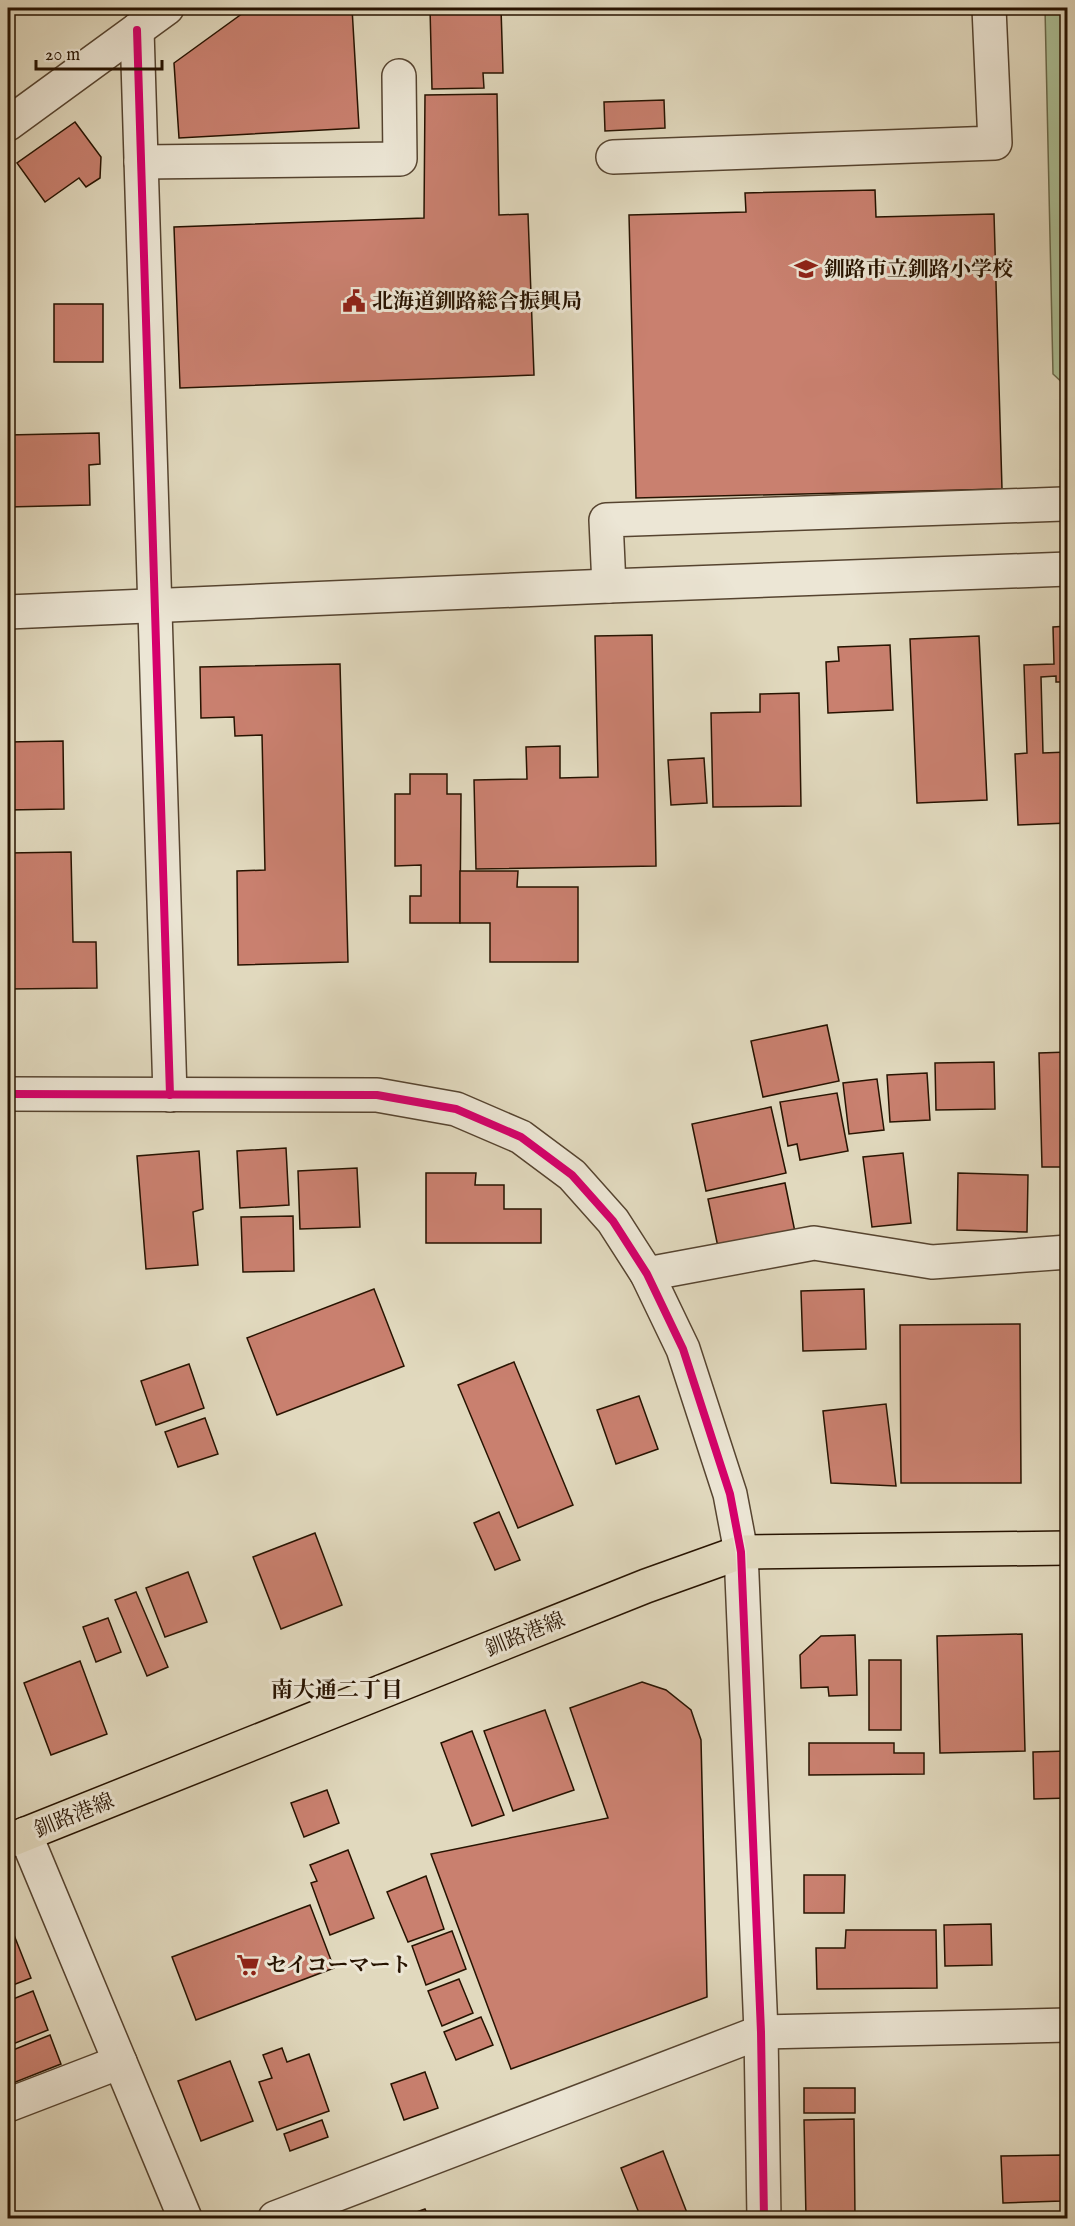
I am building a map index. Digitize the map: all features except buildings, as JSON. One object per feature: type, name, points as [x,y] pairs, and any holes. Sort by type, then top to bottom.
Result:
[{"type":"main road","name":"釧路港線","points":[[16,1838],[646,1586],[741,1552],[1068,1548]]},
{"type":"street","points":[[8,123],[167,8]]},
{"type":"street","points":[[613,158],[995,143],[989,8]]},
{"type":"street","points":[[137,30],[170,1095]]},
{"type":"street","points":[[141,162],[400,159],[399,76]]},
{"type":"street","points":[[609,586],[606,520],[1064,504]]},
{"type":"street","points":[[8,612],[1068,569]]},
{"type":"street","points":[[8,1094],[377,1095],[456,1109],[521,1137],[572,1175],[613,1221],[647,1274],[683,1349],[730,1494],[741,1552],[761,2032],[764,2218]]},
{"type":"street","points":[[647,1274],[814,1243],[932,1262],[1068,1252]]},
{"type":"street","points":[[16,1838],[120,2062],[184,2218]]},
{"type":"street","points":[[275,2218],[761,2032],[1068,2025]]},
{"type":"street","points":[[8,2105],[120,2062]]},
{"type":"green space","points":[[1045,8],[1067,8],[1067,387],[1053,374]]},
{"type":"cycle path","points":[[137,30],[170,1095]]},
{"type":"cycle path","points":[[8,1094],[377,1095],[456,1109],[521,1137],[572,1175],[613,1221],[647,1274],[683,1349],[730,1494],[741,1552],[761,2032],[764,2218]]},
{"type":"place","name":"釧路市立釧路小学校","points":[[806,269]]},
{"type":"place","name":"北海道釧路総合振興局","points":[[354,301]]},
{"type":"place","name":"セイコーマート","points":[[248,1965]]},
{"type":"district","name":"南大通二丁目","points":[[337,1689]]}]
